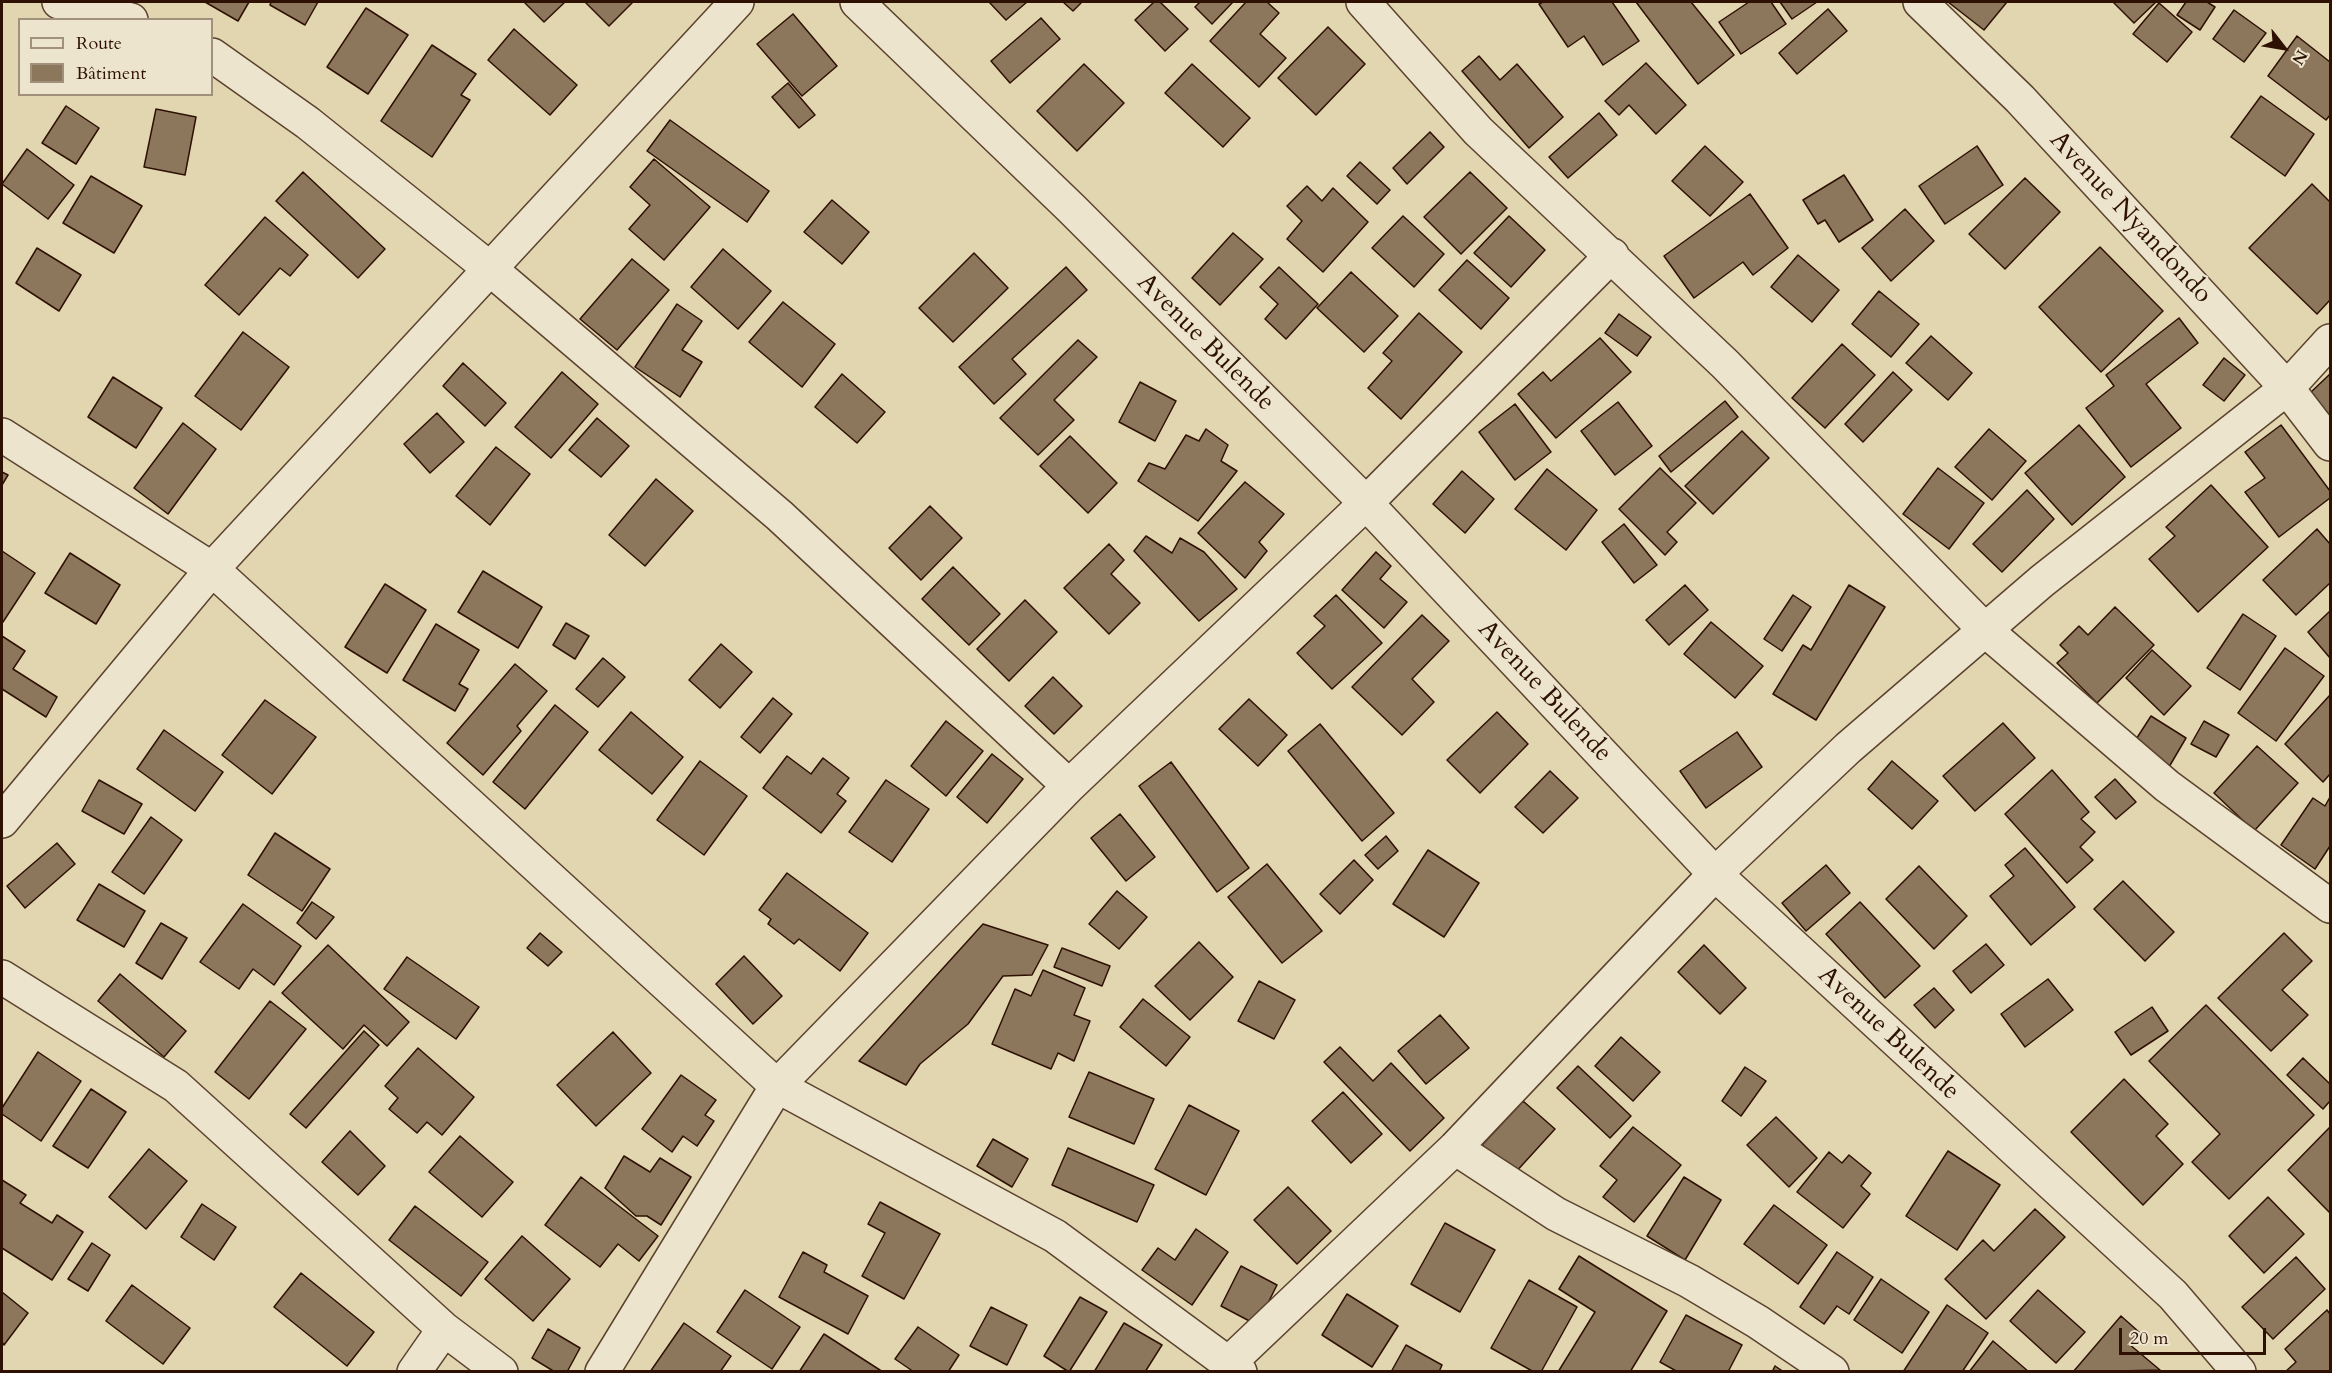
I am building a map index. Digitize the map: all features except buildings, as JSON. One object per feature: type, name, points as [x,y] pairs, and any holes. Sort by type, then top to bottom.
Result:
[{"type":"street","points":[[59,2],[122,18]]},
{"type":"street","points":[[2,822],[212,569],[737,2]]},
{"type":"street","name":"Avenue Bulende","points":[[857,2],[1072,209],[1366,503],[1715,874],[2172,1295],[2239,1371]]},
{"type":"street","points":[[1363,2],[1478,131],[1725,364],[1984,629],[2167,786],[2331,906]]},
{"type":"street","name":"Avenue Nyandondo","points":[[1920,2],[2020,99],[2287,388],[2331,444]]},
{"type":"street","points":[[213,56],[308,123],[489,268],[780,516],[1069,786]]},
{"type":"street","points":[[602,1371],[777,1086],[1069,786],[1366,503],[1612,255]]},
{"type":"street","points":[[2,435],[212,569],[777,1086],[1055,1236],[1235,1367],[1455,1148],[1715,874],[1848,748],[1984,629],[2287,388],[2331,341]]},
{"type":"street","points":[[2,977],[176,1086],[444,1329],[501,1371]]},
{"type":"street","points":[[1455,1148],[1556,1214],[1689,1281],[1832,1371]]},
{"type":"street","points":[[414,1371],[444,1329]]}]
